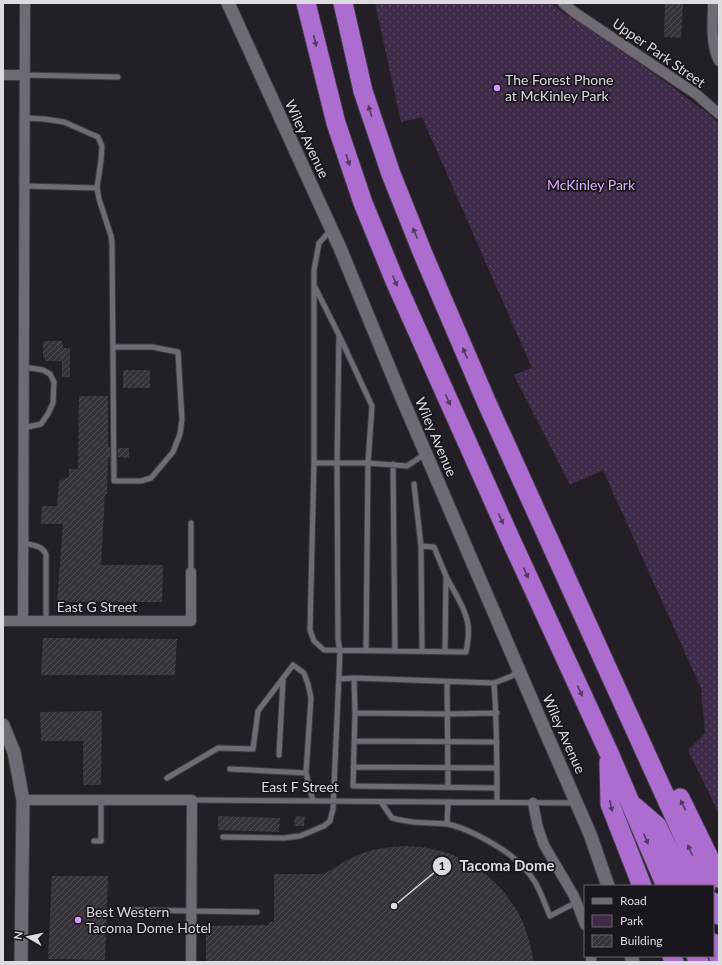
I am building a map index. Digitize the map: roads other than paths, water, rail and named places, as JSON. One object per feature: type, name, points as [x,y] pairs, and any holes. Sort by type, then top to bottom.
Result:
[{"type":"highway","points":[[306,3],[336,123],[362,202],[398,288],[631,803],[666,885]]},
{"type":"highway","points":[[343,3],[363,91],[391,174],[423,254],[486,401],[706,885]]},
{"type":"highway","points":[[486,401],[719,878]]},
{"type":"highway","points":[[608,753],[610,804],[642,885]]},
{"type":"highway","points":[[631,803],[657,826],[686,885]]},
{"type":"highway","points":[[714,904],[719,915]]},
{"type":"highway","points":[[714,945],[719,957]]},
{"type":"street","points":[[23,621],[25,3]]},
{"type":"street","name":"Wiley Avenue","points":[[228,3],[340,248],[398,389],[577,803],[590,834],[608,885]]},
{"type":"street","name":"Upper Park Street","points":[[563,3],[574,12],[696,94],[719,114]]},
{"type":"street","points":[[713,3],[713,37],[715,50],[719,61]]},
{"type":"street","points":[[3,75],[24,75]]},
{"type":"street","name":"East G Street","points":[[3,621],[191,621],[191,572]]},
{"type":"street","points":[[3,725],[14,752],[23,800],[21,962]]},
{"type":"street","name":"East F Street","points":[[23,800],[192,800]]},
{"type":"street","points":[[191,962],[192,800]]},
{"type":"street","points":[[533,803],[538,828],[544,845],[574,896],[584,922]]},
{"type":"lane","points":[[24,75],[118,77]]},
{"type":"lane","points":[[24,118],[64,122],[98,137],[102,146],[97,188],[99,199],[112,236],[114,481],[141,481],[150,478],[173,452],[180,434],[182,420],[178,352],[152,347],[113,347]]},
{"type":"lane","points":[[24,186],[97,188]]},
{"type":"lane","points":[[332,230],[319,243],[314,270],[314,462],[310,630],[314,641],[324,650],[466,652],[468,621],[446,576],[434,547],[422,546]]},
{"type":"lane","points":[[314,286],[340,335],[372,406],[368,463],[366,651]]},
{"type":"lane","points":[[223,837],[294,837],[324,826],[330,821],[333,809],[340,651],[338,639],[337,463],[340,335]]},
{"type":"lane","points":[[23,428],[41,424],[48,414],[53,403],[54,382],[50,374],[43,370],[24,367]]},
{"type":"lane","points":[[314,462],[393,464],[407,466],[426,453]]},
{"type":"lane","points":[[393,464],[395,651]]},
{"type":"lane","points":[[414,484],[422,546],[422,652]]},
{"type":"lane","points":[[191,523],[191,572]]},
{"type":"lane","points":[[23,543],[42,547],[46,554],[46,621]]},
{"type":"lane","points":[[445,652],[446,576]]},
{"type":"lane","points":[[167,778],[218,748],[253,749],[258,711],[293,665],[304,673],[311,698],[306,773],[313,801]]},
{"type":"lane","points":[[339,679],[354,678],[494,683],[512,676],[519,671]]},
{"type":"lane","points":[[354,678],[355,713],[353,786],[497,788]]},
{"type":"lane","points":[[279,755],[283,679]]},
{"type":"lane","points":[[447,682],[448,787]]},
{"type":"lane","points":[[494,683],[497,713],[497,802]]},
{"type":"lane","points":[[355,713],[497,713]]},
{"type":"lane","points":[[354,741],[497,742]]},
{"type":"lane","points":[[353,768],[497,768]]},
{"type":"lane","points":[[230,769],[306,773]]},
{"type":"lane","points":[[94,841],[101,841],[101,800]]},
{"type":"lane","name":"East F Street","points":[[192,800],[577,803]]},
{"type":"lane","points":[[381,802],[392,818],[414,822],[456,826],[494,844],[506,852],[527,871],[536,884],[550,916],[577,902]]},
{"type":"lane","points":[[447,824],[448,802]]},
{"type":"lane","points":[[130,910],[257,912]]},
{"type":"place","name":"The Forest Phone at McKinley Park","points":[[497,88]]},
{"type":"place","name":"Tacoma Dome","points":[[394,906]]},
{"type":"place","name":"Best Western Tacoma Dome Hotel","points":[[78,920]]},
{"type":"park label","name":"McKinley Park","points":[[591,185]]}]
